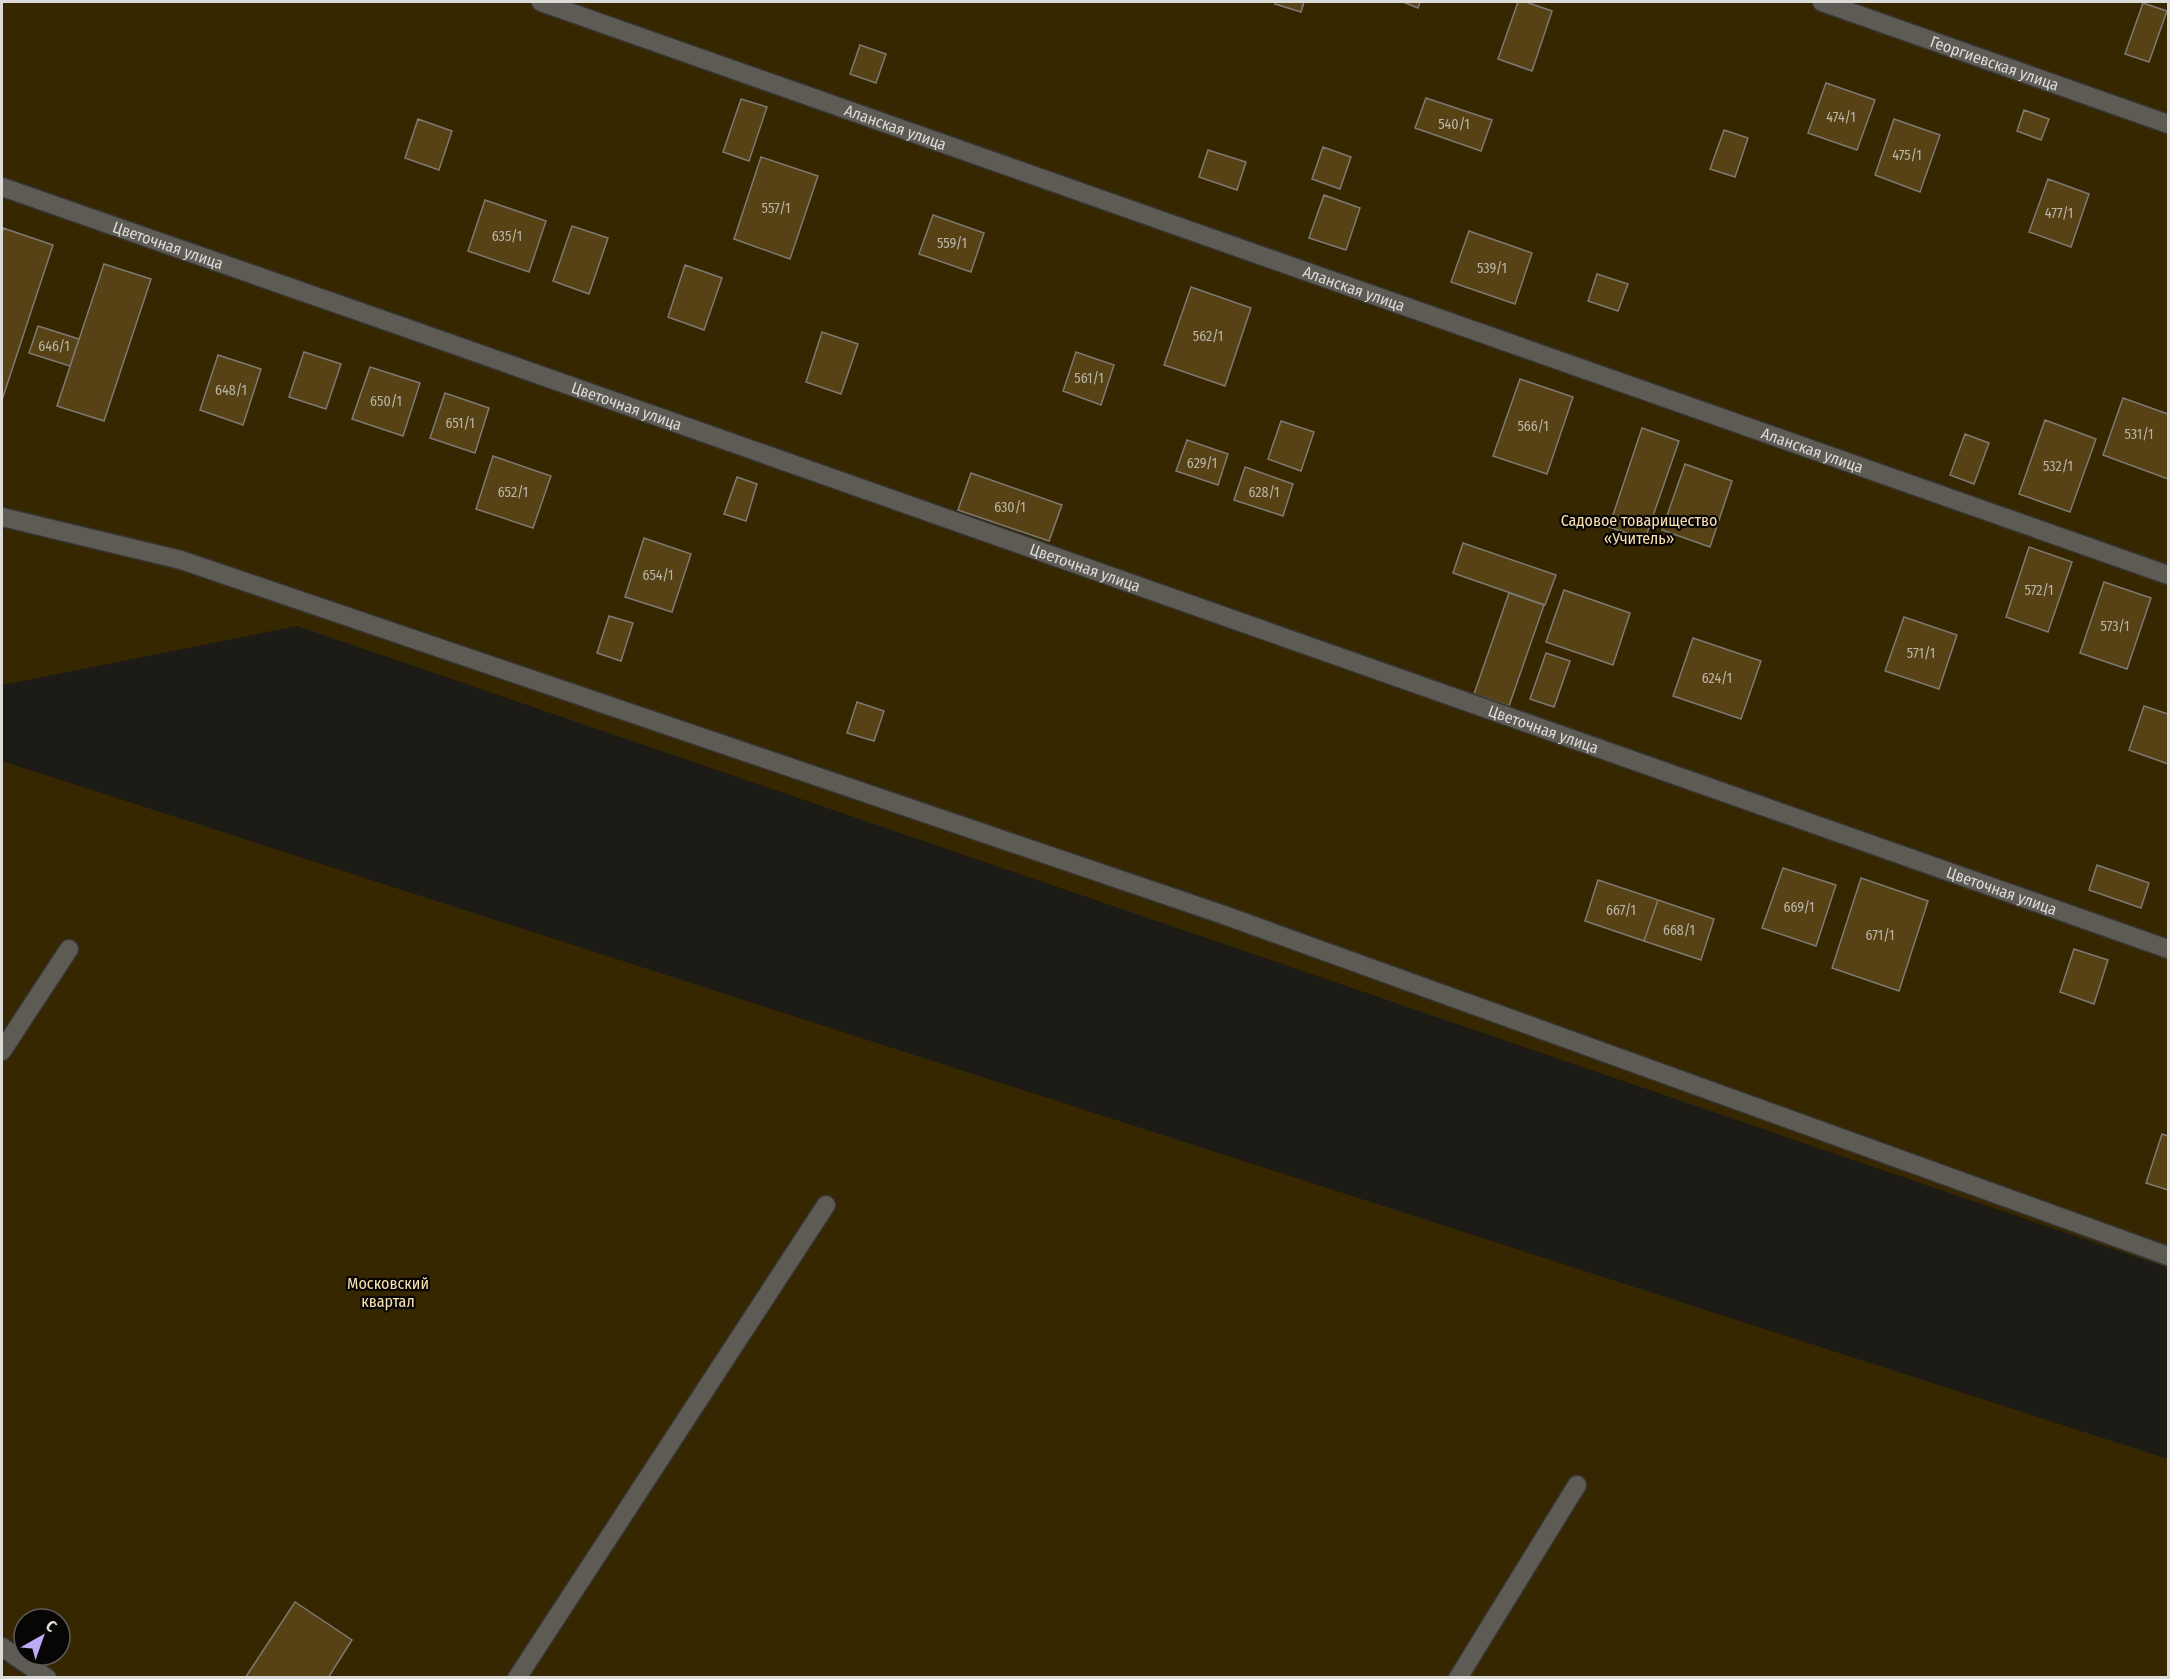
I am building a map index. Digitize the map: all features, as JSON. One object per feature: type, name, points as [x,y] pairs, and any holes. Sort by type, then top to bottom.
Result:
[{"type":"street","name":"Аланская улица","points":[[541,2],[2169,575]]},
{"type":"street","name":"Георгиевская улица","points":[[1822,2],[2169,124]]},
{"type":"street","name":"Цветочная улица","points":[[2,188],[395,324],[2169,949]]},
{"type":"street","points":[[2,517],[181,560],[1198,906],[2169,1256]]},
{"type":"street","points":[[2,1051],[69,949]]},
{"type":"street","points":[[517,1677],[826,1205]]},
{"type":"street","points":[[1458,1677],[1577,1485]]},
{"type":"street","points":[[2,1647],[46,1677]]},
{"type":"green space","name":"Садовое товарищество «Учитель»","points":[[2,2],[2168,2],[2168,1268],[297,626],[2,685]]},
{"type":"green space","name":"Московский квартал","points":[[2,761],[2168,1459],[2168,1677],[2,1677]]},
{"type":"building","points":[[1276,2],[1304,2],[1301,12],[1275,4]]},
{"type":"building","points":[[1403,2],[1420,2],[1418,8]]},
{"type":"building","points":[[1518,2],[1526,2],[1552,11],[1532,71],[1498,59]]},
{"type":"building","points":[[2143,3],[2167,11],[2149,62],[2125,54]]},
{"type":"building","points":[[860,45],[886,54],[876,83],[850,74]]},
{"type":"building","points":[[1826,83],[1875,100],[1857,150],[1808,133]]},
{"type":"building","points":[[1426,98],[1492,120],[1481,151],[1415,128]]},
{"type":"building","points":[[741,99],[767,107],[749,161],[723,152]]},
{"type":"building","points":[[2024,110],[2049,119],[2041,140],[2017,131]]},
{"type":"building","points":[[418,119],[452,131],[439,170],[405,158]]},
{"type":"building","points":[[1894,119],[1940,135],[1920,192],[1875,175]]},
{"type":"building","points":[[1724,130],[1748,138],[1735,177],[1710,169]]},
{"type":"building","points":[[1323,147],[1351,157],[1340,189],[1312,179]]},
{"type":"building","points":[[1208,150],[1246,162],[1237,190],[1199,177]]},
{"type":"building","points":[[761,157],[818,176],[790,259],[734,239]]},
{"type":"building","points":[[2048,179],[2089,194],[2071,247],[2029,232]]},
{"type":"building","points":[[1324,195],[1360,208],[1346,250],[1309,238]]},
{"type":"building","points":[[485,200],[546,221],[529,272],[468,251]]},
{"type":"building","points":[[933,215],[984,233],[971,272],[919,254]]},
{"type":"building","points":[[572,226],[608,238],[589,294],[553,281]]},
{"type":"building","points":[[3,228],[53,245],[2,400],[2,232]]},
{"type":"building","points":[[1469,231],[1532,253],[1515,304],[1451,282]]},
{"type":"building","points":[[104,264],[151,279],[104,421],[57,406]]},
{"type":"building","points":[[685,265],[722,278],[704,330],[668,317]]},
{"type":"building","points":[[1597,274],[1628,284],[1618,311],[1588,301]]},
{"type":"building","points":[[1191,287],[1251,308],[1225,386],[1164,365]]},
{"type":"building","points":[[38,326],[79,339],[70,366],[29,353]]},
{"type":"building","points":[[822,332],[858,344],[841,394],[806,382]]},
{"type":"building","points":[[304,352],[341,364],[326,409],[289,397]]},
{"type":"building","points":[[1076,352],[1114,365],[1101,405],[1063,391]]},
{"type":"building","points":[[218,355],[261,369],[243,425],[200,410]]},
{"type":"building","points":[[370,367],[420,383],[403,436],[352,419]]},
{"type":"building","points":[[1520,379],[1573,397],[1547,474],[1493,456]]},
{"type":"building","points":[[445,393],[489,408],[475,453],[430,438]]},
{"type":"building","points":[[2123,398],[2168,414],[2168,479],[2103,455]]},
{"type":"building","points":[[2045,420],[2096,439],[2070,512],[2019,494]]},
{"type":"building","points":[[1281,421],[1314,432],[1301,471],[1268,459]]},
{"type":"building","points":[[1642,428],[1679,441],[1645,539],[1609,527]]},
{"type":"building","points":[[1965,434],[1989,443],[1974,484],[1950,475]]},
{"type":"building","points":[[1187,440],[1228,454],[1218,485],[1176,471]]},
{"type":"building","points":[[493,456],[551,476],[533,528],[476,509]]},
{"type":"building","points":[[1685,464],[1732,481],[1710,547],[1662,530]]},
{"type":"building","points":[[1245,467],[1293,484],[1283,516],[1234,500]]},
{"type":"building","points":[[971,473],[1062,505],[1049,541],[958,510]]},
{"type":"building","points":[[737,477],[757,484],[746,521],[724,514]]},
{"type":"building","points":[[644,538],[691,554],[672,612],[625,597]]},
{"type":"building","points":[[1463,543],[1556,575],[1545,605],[1453,573]]},
{"type":"building","points":[[2029,547],[2072,562],[2048,632],[2006,617]]},
{"type":"building","points":[[2104,582],[2151,598],[2127,669],[2080,653]]},
{"type":"building","points":[[1564,590],[1630,613],[1613,665],[1546,642]]},
{"type":"building","points":[[1509,593],[1544,605],[1509,706],[1474,694]]},
{"type":"building","points":[[609,616],[633,623],[621,661],[597,653]]},
{"type":"building","points":[[1904,617],[1957,635],[1939,689],[1885,671]]},
{"type":"building","points":[[1693,638],[1761,661],[1741,719],[1673,696]]},
{"type":"building","points":[[1546,653],[1570,661],[1554,707],[1530,699]]},
{"type":"building","points":[[857,702],[884,711],[874,741],[847,733]]},
{"type":"building","points":[[2144,706],[2168,714],[2168,764],[2129,750]]},
{"type":"building","points":[[2097,865],[2149,883],[2141,908],[2089,890]]},
{"type":"building","points":[[1783,868],[1836,885],[1816,946],[1762,928]]},
{"type":"building","points":[[1861,878],[1928,901],[1899,991],[1832,968]]},
{"type":"building","points":[[1598,880],[1658,900],[1644,941],[1585,921]]},
{"type":"building","points":[[1658,900],[1714,919],[1701,960],[1644,941]]},
{"type":"building","points":[[2074,949],[2108,960],[2094,1004],[2060,992]]},
{"type":"building","points":[[2162,1134],[2168,1136],[2168,1190],[2146,1183]]},
{"type":"building","points":[[295,1602],[352,1640],[328,1678],[245,1678]]}]
